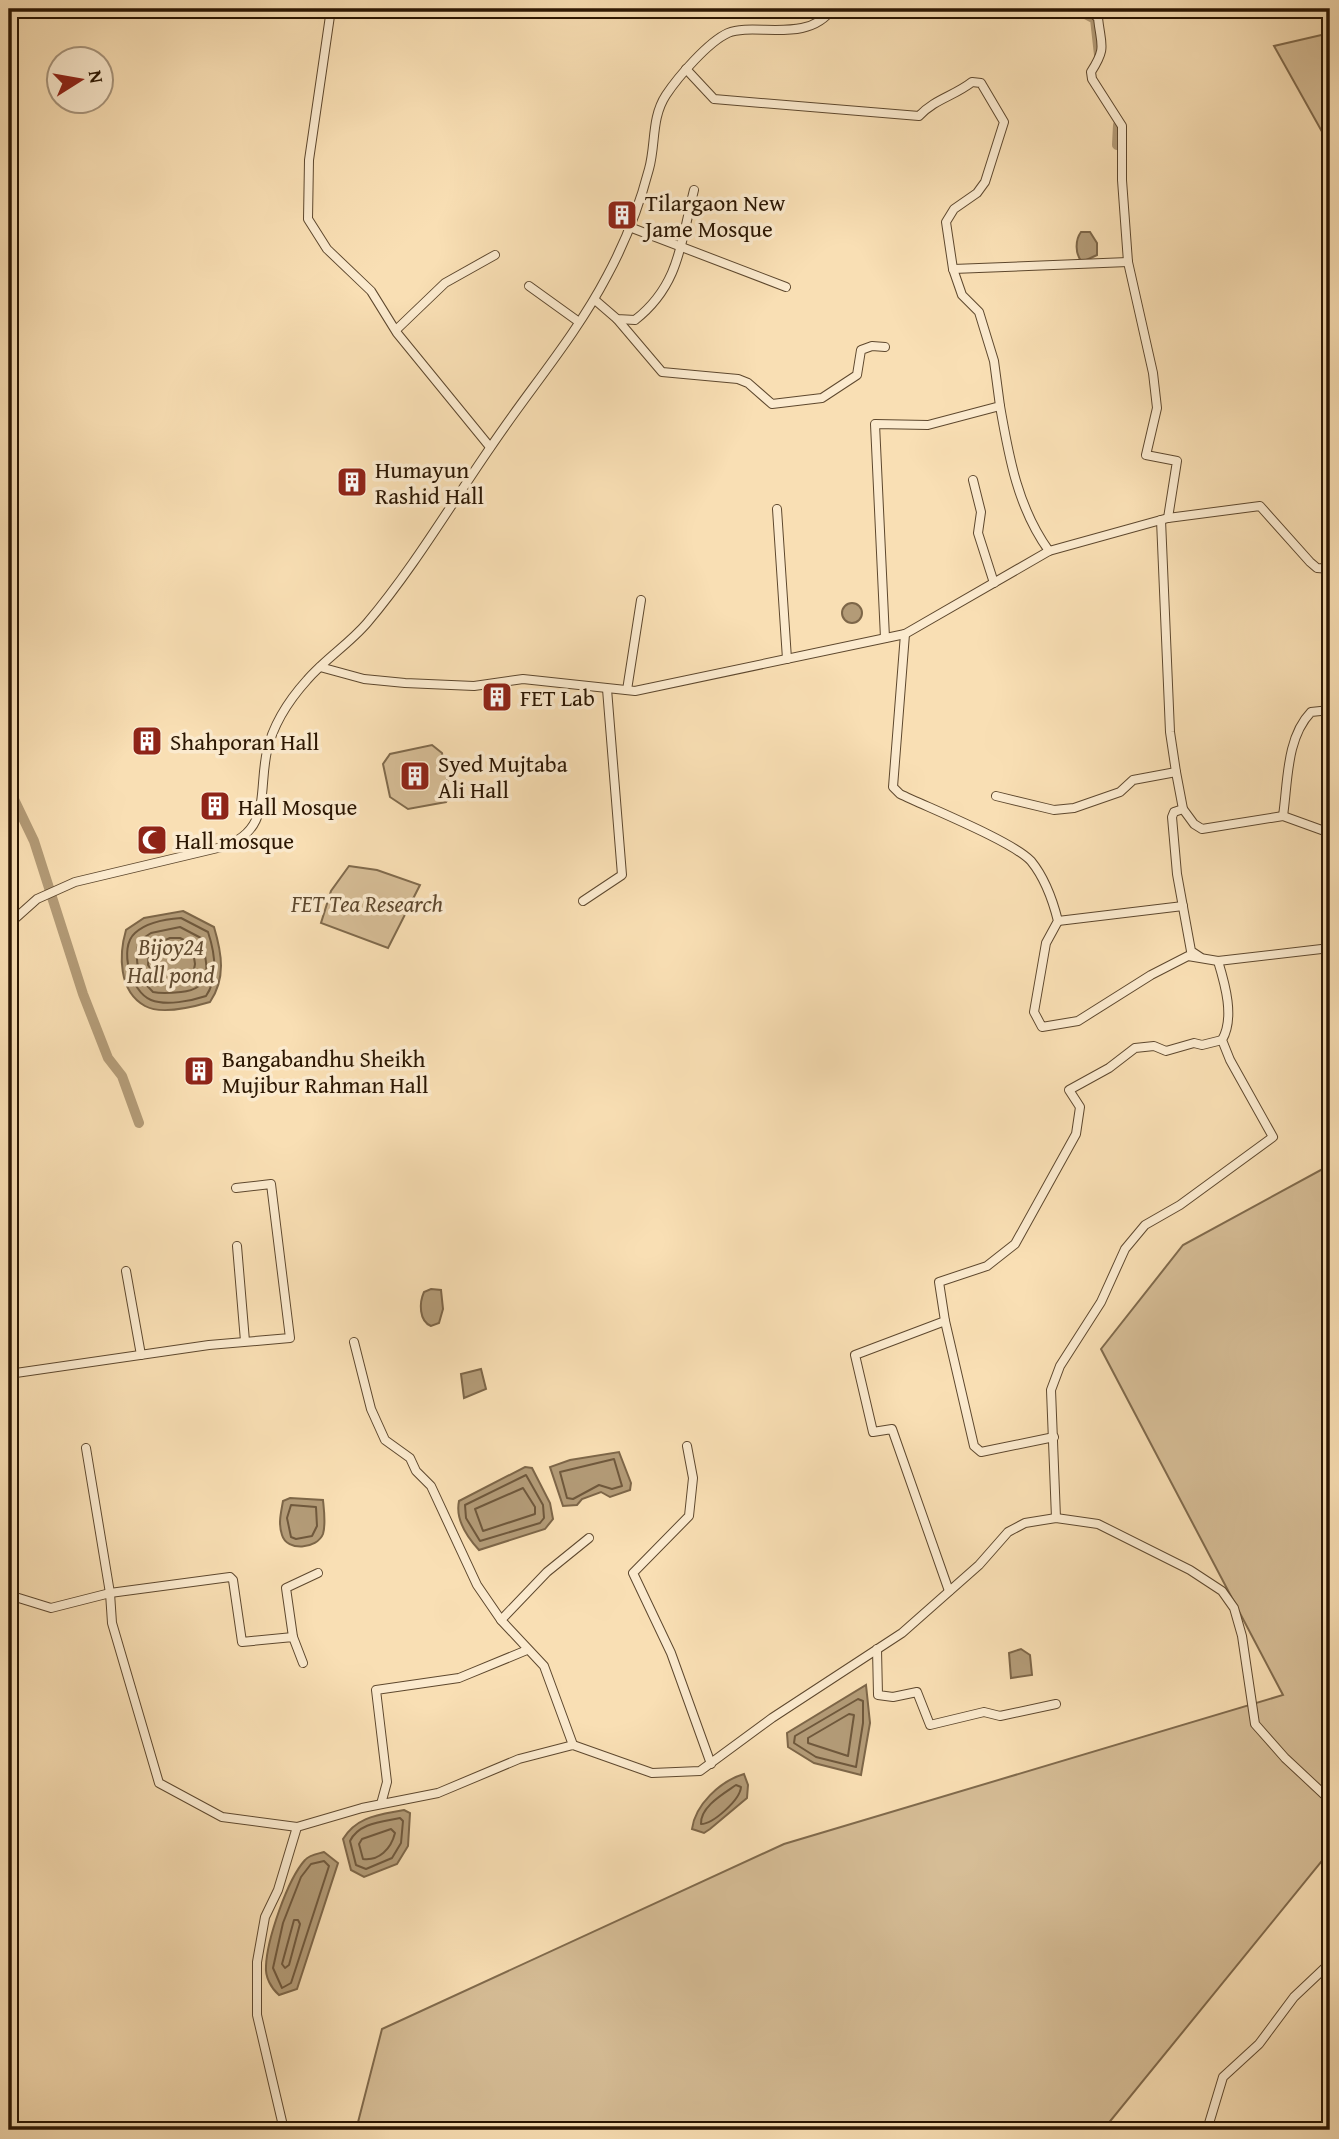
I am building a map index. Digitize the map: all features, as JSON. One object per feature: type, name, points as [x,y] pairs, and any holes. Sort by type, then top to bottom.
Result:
[{"type":"street","points":[[331,9],[309,160],[308,219],[327,250],[371,291],[396,330],[490,447]]},
{"type":"street","points":[[9,924],[37,899],[75,882],[222,847],[245,837],[254,825],[260,808],[267,751],[274,731],[292,698],[320,667],[366,624],[594,300],[632,229],[651,164],[651,141],[665,97],[686,69],[728,33],[798,28],[828,14],[832,9]]},
{"type":"street","points":[[1088,9],[1098,18],[1102,51],[1101,59],[1091,72],[1092,79],[1122,126],[1122,180],[1128,262],[1153,373],[1157,408],[1146,455],[1177,461],[1164,519],[1170,732],[1183,809],[1194,824],[1202,829],[1283,816],[1330,833]]},
{"type":"street","points":[[686,69],[714,99],[919,116],[942,97],[960,92],[972,82],[981,83],[1004,122],[985,181],[977,193],[954,209],[946,222],[953,269],[962,295],[979,312],[995,361],[1011,471],[1035,531],[1049,551]]},
{"type":"street","points":[[617,319],[635,320],[646,312],[673,276],[694,190]]},
{"type":"street","points":[[632,229],[786,287]]},
{"type":"street","points":[[396,330],[446,283],[495,255]]},
{"type":"street","points":[[953,269],[1128,262]]},
{"type":"street","points":[[529,286],[579,322]]},
{"type":"street","points":[[594,300],[617,319],[662,372],[738,379],[748,383],[772,404],[822,398],[857,375],[862,350],[872,346],[885,347]]},
{"type":"street","points":[[885,638],[875,424],[928,425],[1000,406]]},
{"type":"street","points":[[973,480],[981,512],[978,533],[994,583]]},
{"type":"street","points":[[320,667],[364,679],[405,683],[474,686],[523,679],[627,691],[905,634],[1049,551],[1164,519],[1260,506],[1310,562],[1317,568],[1330,569]]},
{"type":"street","points":[[777,509],[788,659]]},
{"type":"street","points":[[627,691],[641,600]]},
{"type":"street","points":[[905,634],[893,787],[900,794],[1023,854],[1038,874],[1058,921]]},
{"type":"street","points":[[583,901],[622,875],[607,689]]},
{"type":"street","points":[[1283,816],[1294,738],[1302,721],[1311,712],[1330,710]]},
{"type":"street","points":[[996,796],[1054,810],[1074,808],[1111,796],[1133,780],[1175,772]]},
{"type":"street","points":[[1183,809],[1174,811],[1172,817],[1183,906],[1191,951],[1202,959]]},
{"type":"street","points":[[1058,921],[1183,906]]},
{"type":"street","points":[[1058,921],[1046,943],[1034,1012],[1042,1027],[1057,1027],[1078,1021],[1167,965],[1188,957],[1218,961],[1330,948]]},
{"type":"street","points":[[1054,1437],[981,1452],[974,1446],[945,1321],[939,1282],[988,1266],[1015,1244],[1028,1225],[1038,1199],[1076,1134],[1080,1107],[1069,1090],[1109,1068],[1135,1048],[1154,1046],[1166,1051],[1194,1043],[1202,1045],[1222,1040],[1227,1032],[1227,988],[1218,961]]},
{"type":"street","points":[[1056,1518],[1051,1390],[1060,1366],[1101,1302],[1125,1249],[1145,1226],[1180,1205],[1273,1137],[1230,1060],[1222,1040]]},
{"type":"street","points":[[9,1374],[245,1341],[290,1338],[271,1184],[236,1188]]},
{"type":"street","points":[[237,1247],[245,1341]]},
{"type":"street","points":[[126,1271],[141,1355]]},
{"type":"street","points":[[945,1321],[855,1355],[873,1432],[892,1429],[949,1591]]},
{"type":"street","points":[[354,1342],[371,1409],[385,1440],[410,1458],[416,1471],[431,1486],[472,1574],[501,1620],[544,1666],[573,1745]]},
{"type":"street","points":[[687,1446],[693,1478],[689,1517],[633,1573],[671,1653],[711,1764]]},
{"type":"street","points":[[86,1448],[110,1593],[112,1623],[159,1783],[222,1817],[297,1827],[456,1787],[519,1759],[573,1745],[652,1773],[700,1771],[772,1718],[902,1633],[979,1565],[1007,1532],[1025,1522],[1056,1518],[1098,1524],[1190,1570],[1222,1591],[1234,1608],[1242,1636],[1255,1724],[1285,1758],[1330,1800]]},
{"type":"street","points":[[501,1620],[547,1572],[589,1538]]},
{"type":"street","points":[[303,1663],[293,1637],[286,1588],[318,1573]]},
{"type":"street","points":[[9,1595],[51,1608],[110,1593],[230,1577],[233,1580],[242,1642],[293,1637]]},
{"type":"street","points":[[877,1649],[878,1695],[893,1697],[917,1692],[930,1725],[984,1712],[1000,1716],[1056,1704]]},
{"type":"street","points":[[381,1804],[387,1782],[376,1690],[458,1678],[527,1650]]},
{"type":"street","points":[[284,2130],[257,2015],[257,1962],[265,1917],[278,1890],[297,1827]]},
{"type":"street","points":[[1207,2130],[1223,2077],[1259,2044],[1294,1997],[1330,1963]]},
{"type":"green space","points":[[1330,33],[1330,146],[1274,46]]},
{"type":"green space","points":[[432,745],[442,753],[450,795],[446,802],[408,809],[390,797],[383,764],[390,754]]},
{"type":"green space","name":"FET Tea Research","points":[[349,866],[377,870],[420,885],[388,948],[321,923],[331,891]]},
{"type":"green space","points":[[1330,1165],[1330,1851],[1103,2130],[356,2130],[382,2029],[784,1844],[1283,1695],[1101,1349],[1183,1245]]},
{"type":"water","points":[[1081,232],[1090,232],[1097,243],[1097,255],[1082,262],[1077,247]]},
{"type":"water","points":[[852,603],[859,606],[862,613],[859,620],[852,623],[845,620],[842,613],[845,606]]},
{"type":"water","name":"Bijoy24 Hall pond","points":[[183,911],[214,927],[221,966],[218,984],[210,1002],[177,1009],[152,1009],[136,999],[125,982],[122,950],[126,930],[144,918]]},
{"type":"water","points":[[431,1289],[441,1290],[443,1309],[439,1323],[431,1326],[422,1316],[421,1301],[424,1292]]},
{"type":"water","points":[[481,1369],[486,1389],[464,1398],[461,1374]]},
{"type":"water","points":[[619,1452],[631,1483],[630,1490],[610,1497],[601,1492],[582,1499],[577,1505],[563,1506],[550,1467],[570,1460]]},
{"type":"water","points":[[525,1467],[532,1468],[550,1503],[553,1519],[545,1529],[479,1550],[466,1534],[460,1521],[459,1501]]},
{"type":"water","points":[[290,1498],[323,1500],[324,1530],[315,1543],[296,1546],[290,1544],[282,1535],[280,1518],[283,1501]]},
{"type":"water","points":[[1021,1649],[1030,1655],[1032,1675],[1011,1678],[1009,1653]]},
{"type":"water","points":[[866,1685],[870,1723],[861,1775],[814,1763],[788,1747],[787,1733]]},
{"type":"water","points":[[744,1774],[748,1785],[747,1798],[704,1833],[692,1829],[698,1811],[710,1795],[726,1782]]},
{"type":"water","points":[[404,1810],[410,1813],[408,1846],[397,1864],[364,1877],[351,1870],[343,1839],[349,1831],[369,1818]]},
{"type":"water","points":[[324,1852],[338,1863],[297,1989],[279,1995],[266,1974],[267,1955],[274,1926],[298,1869],[309,1857]]},
{"type":"waterway","points":[[1076,9],[1095,19],[1099,55]]},
{"type":"waterway","points":[[1117,145],[1118,125]]},
{"type":"waterway","points":[[9,789],[34,841],[83,994],[108,1058],[122,1076],[139,1123]]},
{"type":"place","name":"Tilargaon New Jame Mosque","points":[[622,215]]},
{"type":"place","name":"Humayun Rashid Hall","points":[[352,482]]},
{"type":"place","name":"FET Lab","points":[[497,697]]},
{"type":"place","name":"Shahporan Hall","points":[[147,741]]},
{"type":"place","name":"Syed Mujtaba Ali Hall","points":[[415,776]]},
{"type":"place","name":"Hall Mosque","points":[[215,806]]},
{"type":"place","name":"Hall mosque","points":[[152,840]]},
{"type":"place","name":"Bangabandhu Sheikh Mujibur Rahman Hall","points":[[199,1071]]}]
